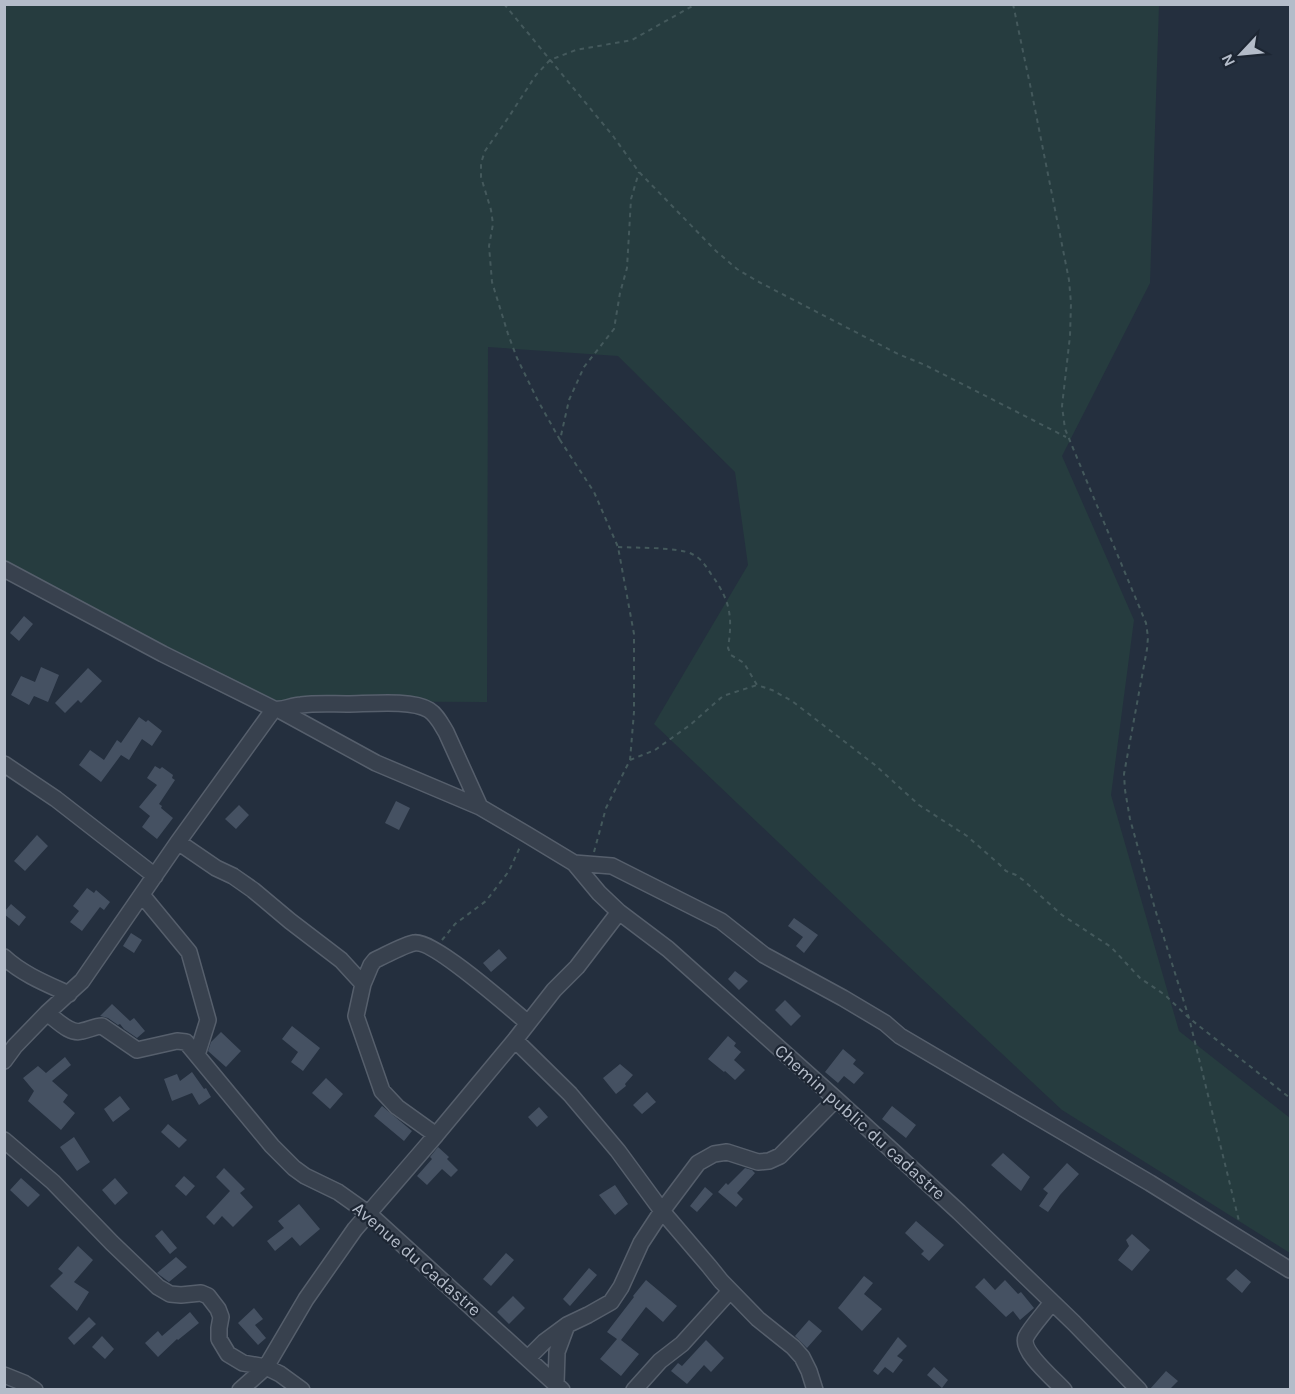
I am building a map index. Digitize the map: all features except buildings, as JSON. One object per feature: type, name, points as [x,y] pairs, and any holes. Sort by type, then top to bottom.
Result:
[{"type":"street","points":[[4,569],[163,654],[278,710],[376,763],[480,807],[574,863],[612,866],[721,921],[764,955],[885,1023],[900,1036],[1150,1183],[1290,1270]]},
{"type":"street","points":[[4,1061],[15,1046],[47,1013],[82,981],[178,842],[278,710],[297,705],[322,703],[387,703],[419,705],[430,710],[446,732],[480,807]]},
{"type":"street","points":[[4,764],[56,799],[155,876]]},
{"type":"street","points":[[178,842],[253,890],[341,960],[363,984]]},
{"type":"street","name":"Chemin public du cadastre","points":[[574,863],[619,912],[668,949],[959,1212],[1139,1389]]},
{"type":"street","points":[[142,895],[189,952],[208,1020],[197,1055]]},
{"type":"street","points":[[240,1389],[266,1366],[306,1299],[355,1229],[515,1041],[554,990],[577,967],[619,912]]},
{"type":"street","points":[[436,1135],[397,1107],[382,1091],[356,1016],[363,984],[371,964],[375,960],[414,943],[422,944],[435,949],[474,978],[528,1023]]},
{"type":"street","points":[[4,957],[13,965],[69,994]]},
{"type":"street","points":[[47,1013],[74,1033],[102,1026],[137,1050],[181,1041],[186,1042],[197,1055]]},
{"type":"street","points":[[515,1041],[570,1094],[618,1152],[662,1211],[730,1291],[802,1357],[815,1389]]},
{"type":"street","name":"Avenue du Cadastre","points":[[197,1055],[272,1146],[299,1173],[338,1192],[369,1214],[559,1387]]},
{"type":"street","points":[[528,1358],[544,1342],[567,1325],[611,1302],[621,1287],[641,1243],[698,1163],[714,1154],[727,1152],[758,1162],[769,1161],[780,1156],[836,1099]]},
{"type":"street","points":[[4,1140],[53,1182],[158,1287],[170,1294],[201,1293],[208,1296],[218,1309],[219,1340],[228,1354],[243,1363],[266,1366],[302,1389]]},
{"type":"street","points":[[634,1389],[660,1361],[682,1344],[730,1291]]},
{"type":"street","points":[[1053,1302],[1025,1338],[1026,1347],[1038,1364],[1064,1389]]},
{"type":"street","points":[[559,1387],[557,1352],[567,1325]]},
{"type":"street","points":[[4,1375],[35,1389]]},
{"type":"path","points":[[504,4],[613,136],[639,172],[716,251],[737,269],[888,349],[925,365],[1067,437]]},
{"type":"path","points":[[591,863],[606,808],[630,760],[634,712],[634,633],[618,547],[594,492],[560,440],[537,399],[508,334],[492,282],[489,246],[493,224],[481,177],[480,163],[485,151],[536,75],[550,60],[576,50],[632,40],[696,4]]},
{"type":"path","points":[[1013,4],[1069,280],[1070,336],[1062,406],[1065,429],[1146,623],[1147,649],[1124,774],[1130,819],[1189,1018],[1244,1242]]},
{"type":"path","points":[[560,440],[569,400],[584,367],[614,329],[627,268],[631,199],[639,172]]},
{"type":"path","points":[[618,547],[681,550],[702,561],[723,590],[731,613],[729,652],[744,663],[757,686]]},
{"type":"path","points":[[630,760],[655,750],[690,725],[723,696],[757,686],[772,690],[792,701],[875,765],[919,805],[967,837],[1006,871],[1023,880],[1062,915],[1111,947],[1140,978],[1165,995],[1189,1018],[1290,1098]]},
{"type":"path","points":[[435,949],[455,924],[486,901],[509,871],[526,834]]},
{"type":"green space","points":[[4,5],[1159,5],[1150,283],[1062,456],[1134,620],[1111,795],[1179,1031],[1290,1118],[1290,1253],[1062,1110],[654,724],[748,565],[735,472],[618,356],[488,347],[487,702],[271,701],[5,565]]}]
